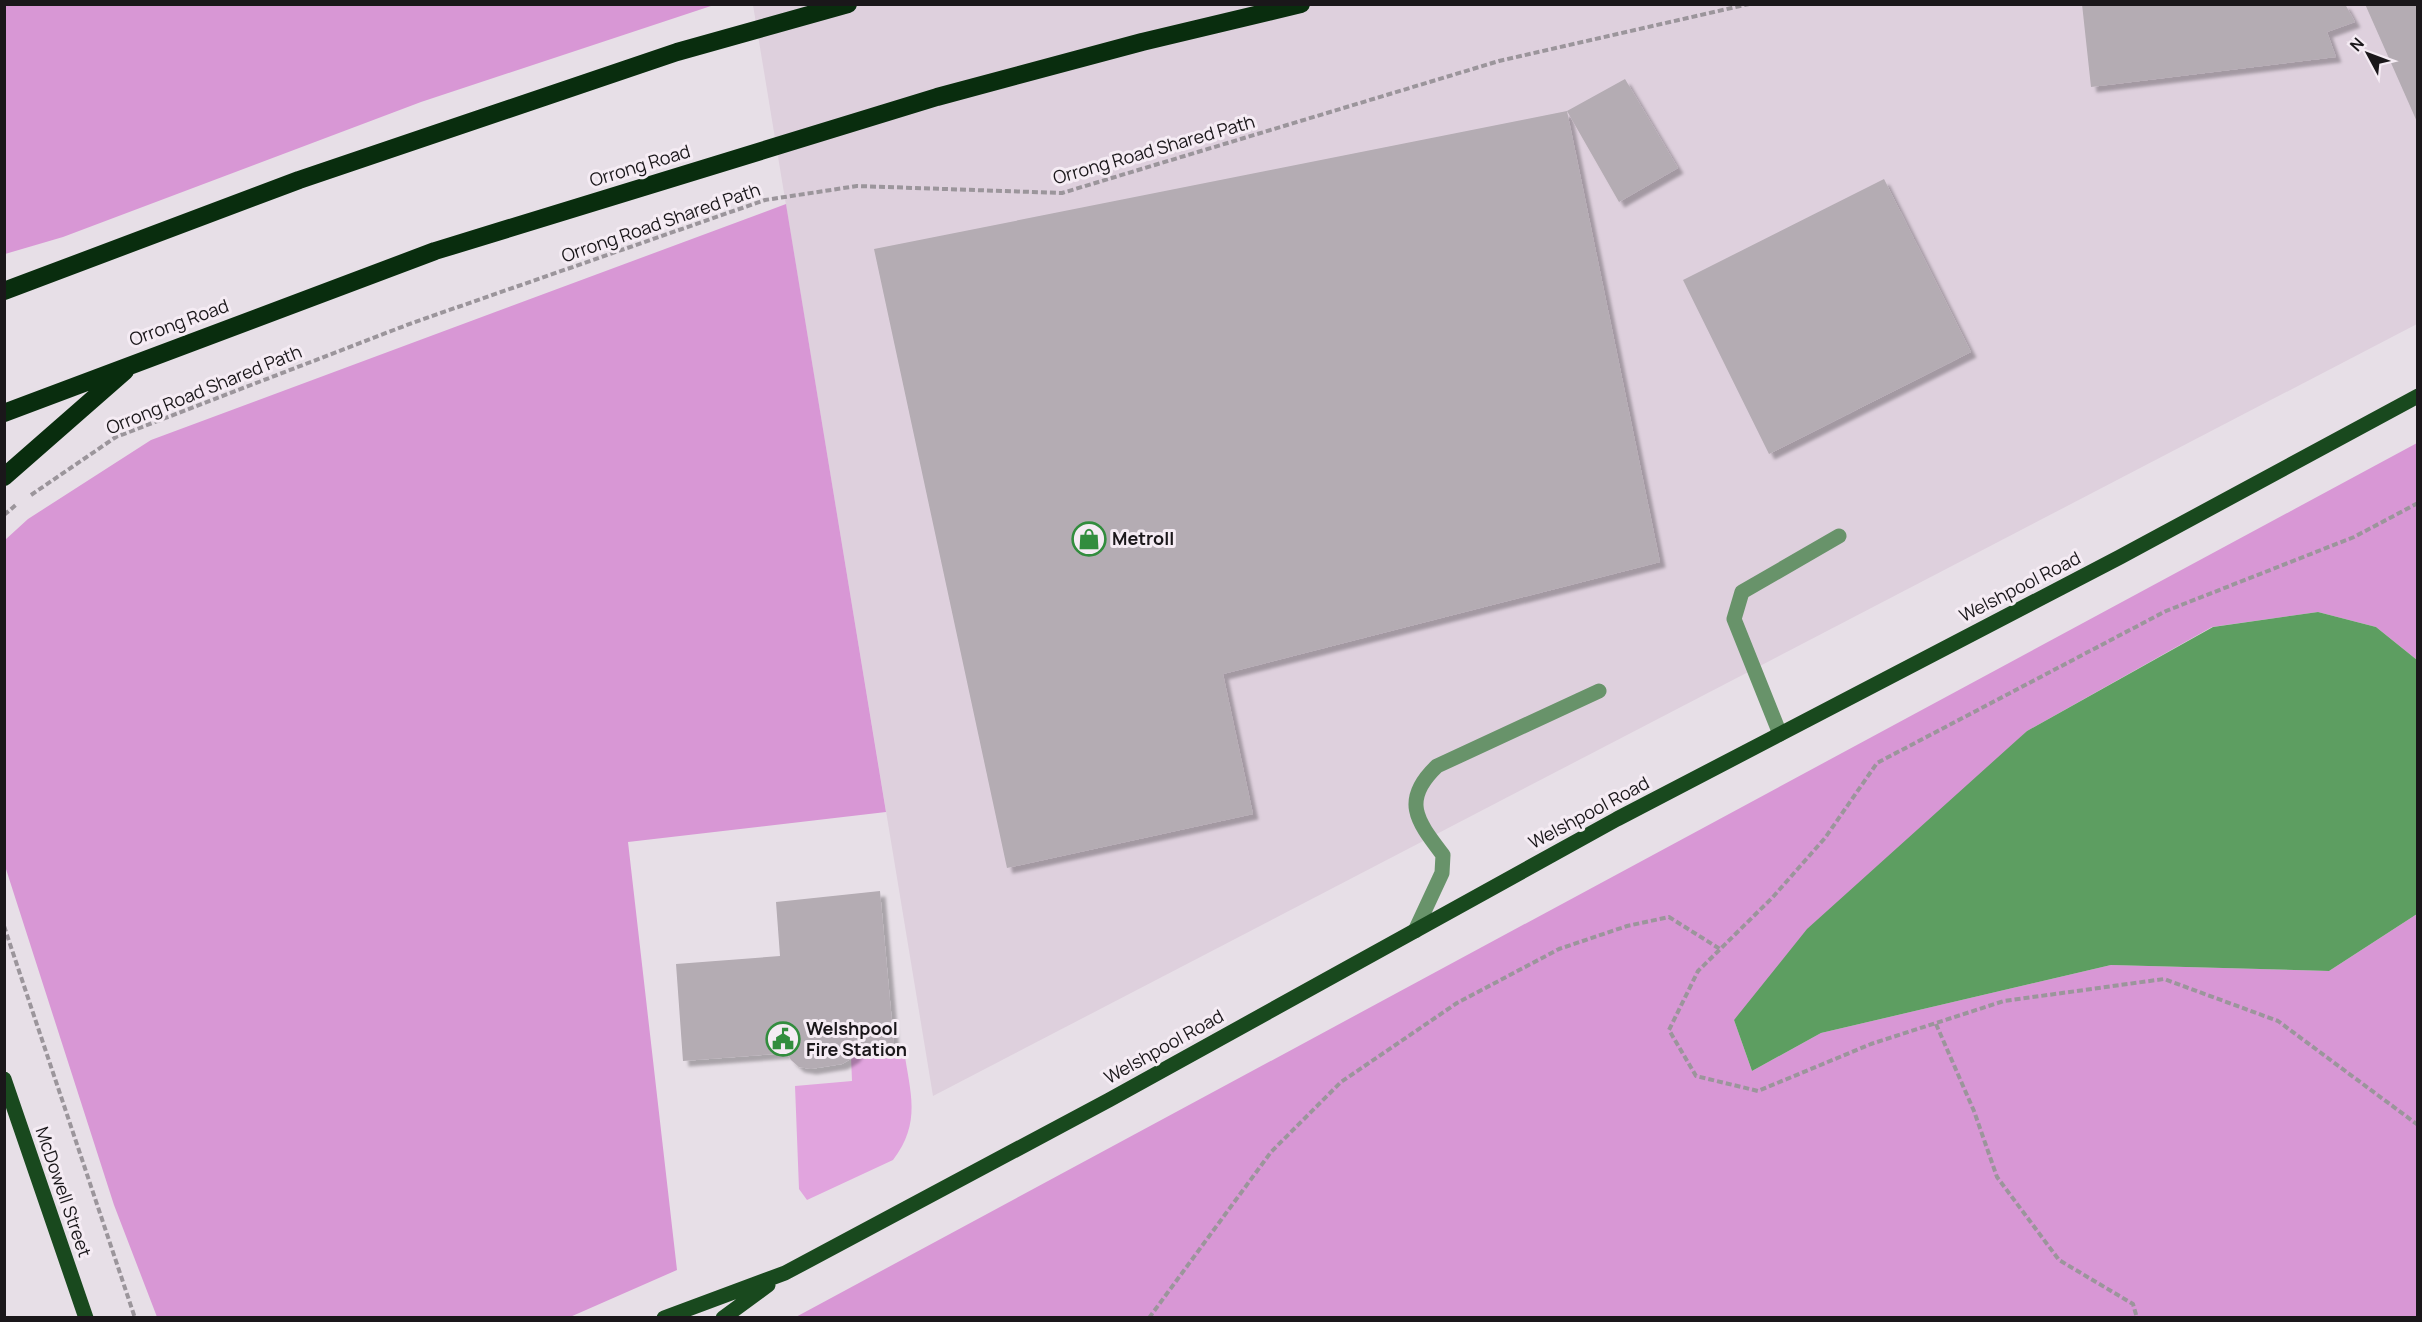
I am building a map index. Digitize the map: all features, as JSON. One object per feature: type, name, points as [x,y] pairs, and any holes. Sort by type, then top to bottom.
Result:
[{"type":"highway","points":[[4,291],[299,180],[677,52],[848,4]]},
{"type":"highway","name":"Orrong Road","points":[[4,413],[135,362],[458,244],[937,97],[1142,42],[1301,4]]},
{"type":"highway","points":[[4,477],[135,362]]},
{"type":"main road","name":"Welshpool Road","points":[[723,1317],[785,1273],[1109,1100],[1617,819],[2120,557],[2418,396]]},
{"type":"main road","name":"McDowell Street","points":[[4,1079],[86,1317]]},
{"type":"main road","name":"Welshpool Road","points":[[664,1317],[785,1273]]},
{"type":"lane","points":[[1780,734],[1734,620],[1742,592],[1839,536]]},
{"type":"lane","points":[[1415,931],[1442,873],[1443,855],[1419,824],[1415,804],[1424,779],[1437,766],[1599,691]]},
{"type":"path","name":"Orrong Road Shared Path","points":[[4,515],[15,505],[116,437],[412,322],[765,200],[858,186],[1062,193],[1499,61],[1749,4]]},
{"type":"path","points":[[2418,503],[2354,537],[2166,611],[1877,763],[1825,838],[1698,971],[1670,1030],[1696,1076],[1758,1091],[1871,1044],[2004,1001],[2164,979],[2277,1021],[2418,1125]]},
{"type":"path","points":[[1149,1317],[1270,1152],[1341,1082],[1457,1003],[1559,950],[1627,926],[1669,917],[1720,949]]},
{"type":"path","points":[[4,926],[135,1317]]},
{"type":"path","points":[[1936,1024],[1974,1112],[1997,1176],[2059,1260],[2133,1304],[2137,1317]]},
{"type":"shaded area","points":[[5,4],[714,5],[421,102],[63,237],[5,254]]},
{"type":"shaded area","points":[[753,5],[2417,5],[2417,324],[933,1096]]},
{"type":"shaded area","points":[[786,204],[886,812],[628,842],[677,1270],[570,1317],[157,1317],[114,1205],[5,866],[5,540],[28,519],[151,440]]},
{"type":"shaded area","points":[[2417,443],[2417,660],[2376,627],[2318,612],[2212,627],[2027,731],[1734,1020],[1752,1071],[1821,1033],[2111,965],[2329,971],[2417,914],[2417,1317],[794,1318]]},
{"type":"shaded area","points":[[2318,612],[2376,627],[2417,660],[2417,914],[2329,971],[2111,965],[1821,1033],[1752,1071],[1734,1020],[1807,929],[2027,731],[2213,627]]},
{"type":"shaded area","points":[[904,1050],[911,1094],[911,1120],[908,1133],[893,1160],[807,1200],[799,1189],[795,1086],[852,1081],[851,1056]]},
{"type":"building","points":[[2082,4],[2345,4],[2355,22],[2327,32],[2336,57],[2091,87]]},
{"type":"building","points":[[2365,4],[2418,4],[2418,124]]},
{"type":"building","points":[[1625,79],[1678,168],[1619,202],[1567,111]]},
{"type":"building","points":[[1567,111],[1660,562],[1223,674],[1253,814],[1007,868],[874,249]]},
{"type":"building","points":[[1884,179],[1971,352],[1769,454],[1683,280]]},
{"type":"building","points":[[880,891],[894,1044],[861,1047],[854,1057],[842,1064],[811,1069],[799,1067],[787,1053],[683,1061],[676,964],[780,956],[776,902]]},
{"type":"place","name":"Metroll","points":[[1089,539]]},
{"type":"place","name":"Welshpool Fire Station","points":[[783,1039]]}]
